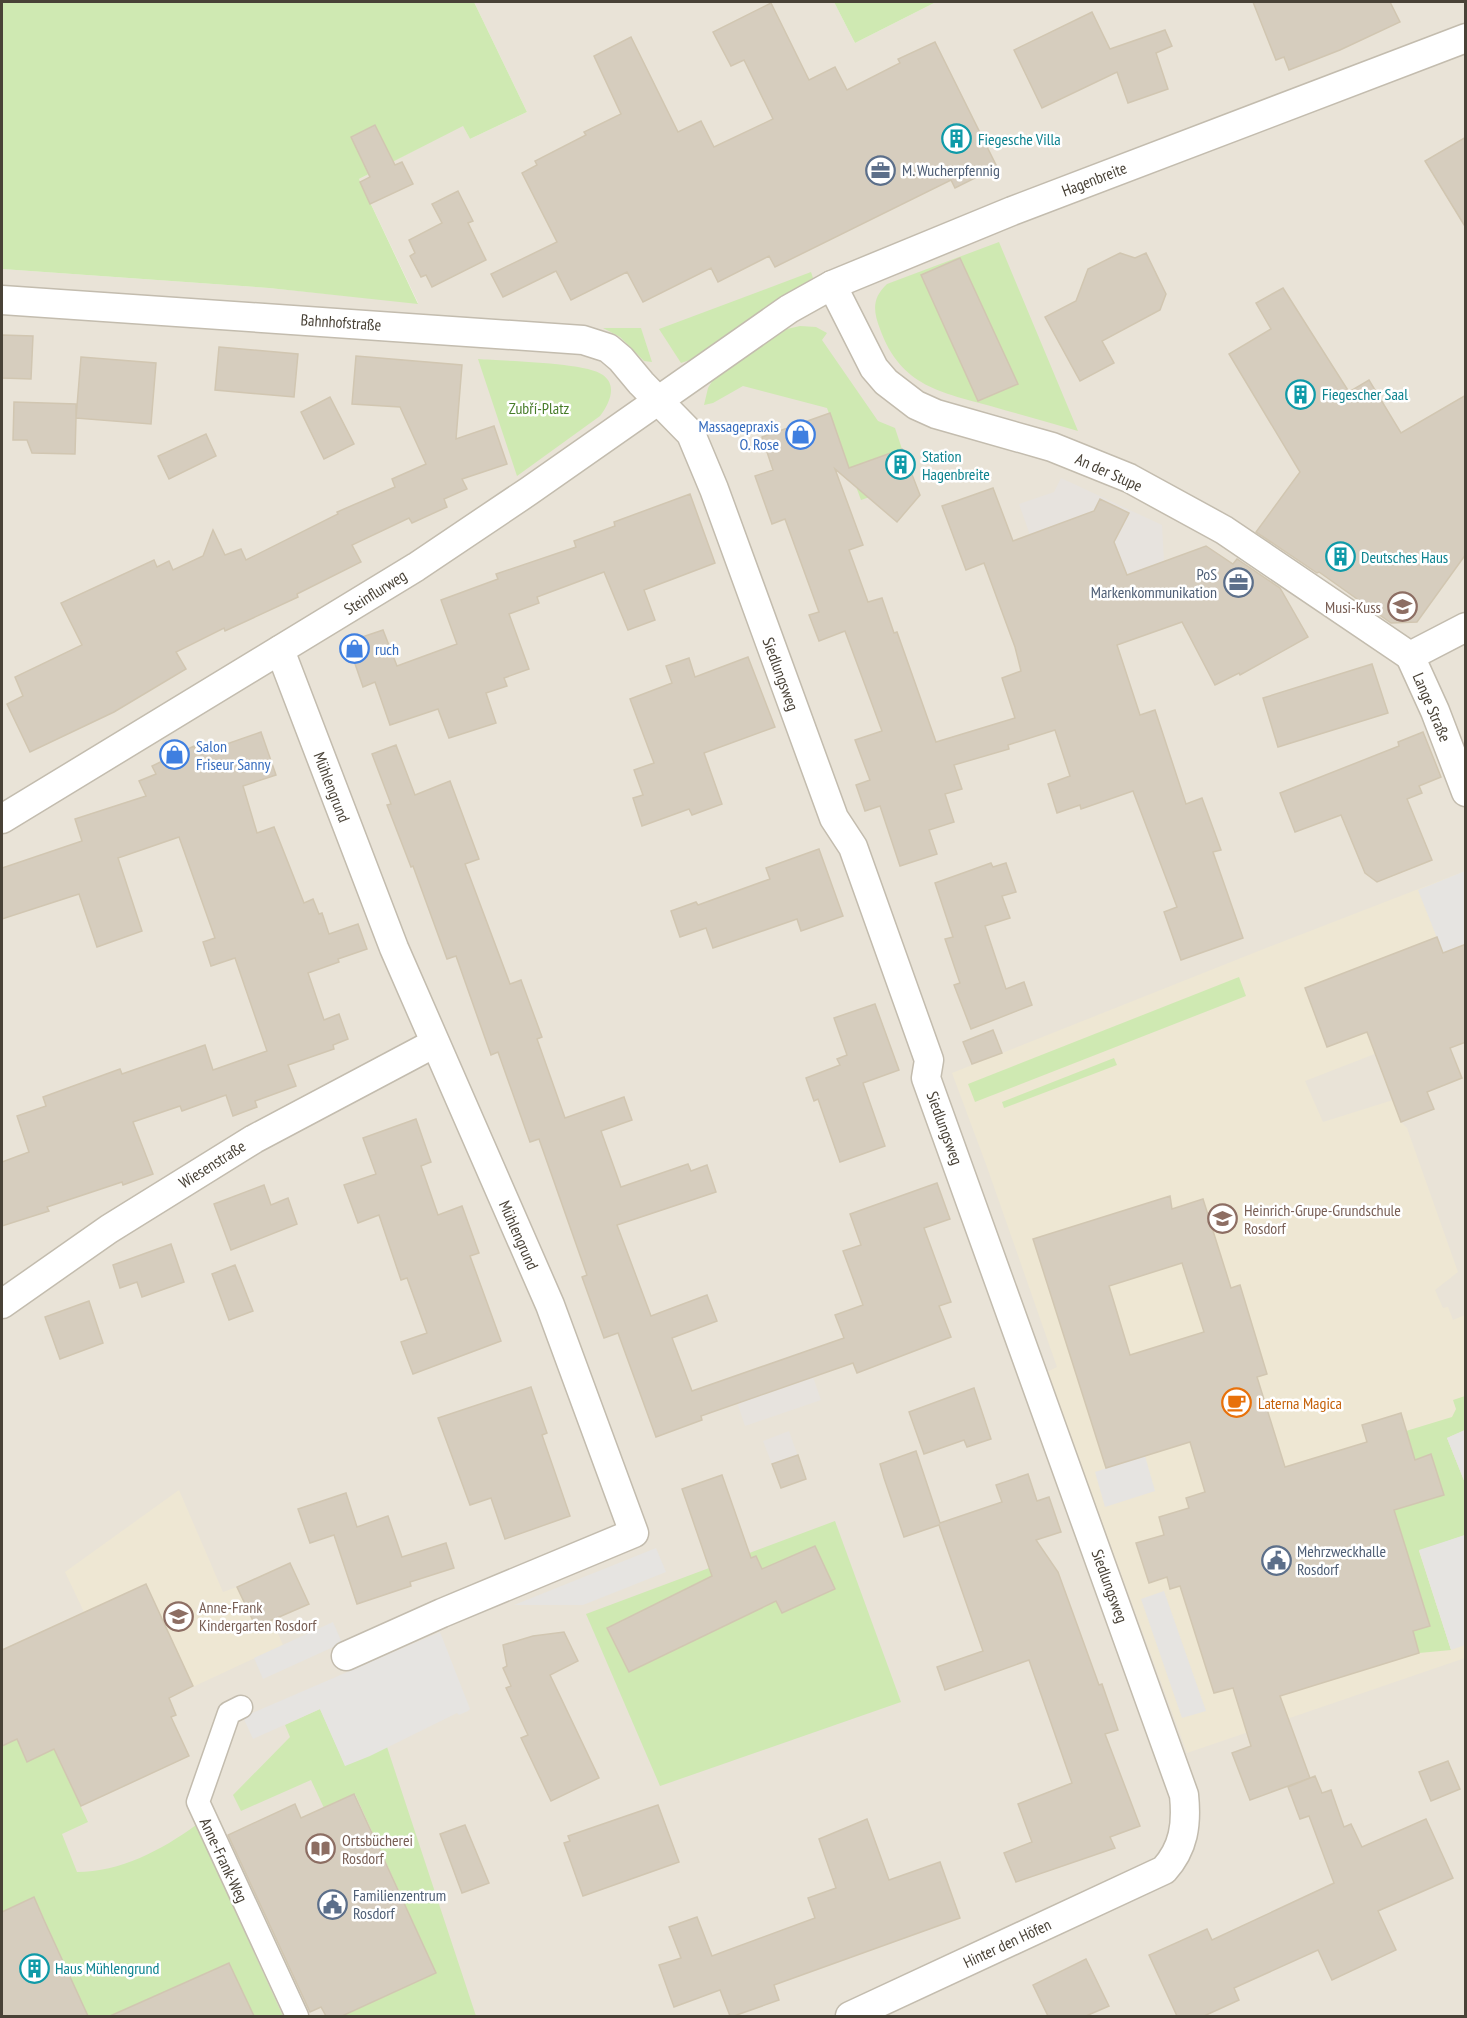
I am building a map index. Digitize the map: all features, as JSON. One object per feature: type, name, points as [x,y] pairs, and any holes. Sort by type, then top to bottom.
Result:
[{"type":"street","name":"Hagenbreite","points":[[736,346],[789,309],[832,285],[1012,211],[1466,38]]},
{"type":"street","name":"An der Stupe","points":[[832,285],[874,368],[892,387],[916,405],[936,414],[1052,447],[1129,478],[1224,530],[1410,656]]},
{"type":"street","name":"Bahnhofstraße","points":[[2,300],[583,340],[608,348],[658,400]]},
{"type":"street","name":"Steinflurweg","points":[[2,819],[436,554],[736,346]]},
{"type":"street","name":"Siedlungsweg","points":[[658,400],[691,434],[714,489],[834,818],[853,847],[929,1060],[926,1078],[1184,1795],[1186,1816],[1182,1840],[1175,1858],[1164,1870]]},
{"type":"street","points":[[1410,656],[1466,627]]},
{"type":"street","name":"Mühlengrund","points":[[280,650],[394,948],[550,1305],[634,1533],[442,1613],[346,1656]]},
{"type":"street","name":"Lange Straße","points":[[1410,656],[1435,711],[1466,792]]},
{"type":"street","name":"Wiesenstraße","points":[[2,1304],[109,1229],[254,1139],[435,1043]]},
{"type":"street","name":"Anne-Frank-Weg","points":[[241,1707],[229,1713],[198,1802],[297,2016]]},
{"type":"street","name":"Hinter den Höfen","points":[[850,2016],[1164,1870]]},
{"type":"shaded area","points":[[474,2],[834,2],[855,43],[936,2],[1465,2],[1465,2016],[2,2016],[2,269],[269,288],[418,303],[359,179],[463,125],[470,139],[527,112]]},
{"type":"shaded area","points":[[1061,478],[1162,525],[1164,561],[1071,595],[1080,620],[1014,644],[989,577],[1043,530],[1030,535],[1019,504],[1054,492]]},
{"type":"shaded area","name":"Heinrich-Grupe-Grundschule Rosdorf","points":[[1465,871],[1465,1019],[1305,1081],[1323,1122],[1393,1100],[1401,1122],[1407,1128],[1458,1272],[1435,1290],[1443,1308],[1448,1307],[1453,1320],[1465,1315],[1465,1430],[1447,1438],[1465,1483],[1465,1658],[1187,1753],[1047,1372],[1057,1367],[952,1073]]},
{"type":"shaded area","points":[[1465,871],[1465,944],[1443,953],[1418,890]]},
{"type":"shaded area","points":[[804,1351],[821,1400],[745,1426],[729,1378]]},
{"type":"shaded area","points":[[1465,1430],[1465,1483],[1447,1438]]},
{"type":"shaded area","points":[[789,1431],[806,1479],[781,1488],[763,1441]]},
{"type":"shaded area","points":[[1145,1456],[1155,1491],[1105,1507],[1095,1472]]},
{"type":"shaded area","name":"Anne-Frank Kindergarten Rosdorf","points":[[179,1490],[223,1592],[237,1587],[256,1627],[272,1620],[283,1645],[169,1698],[176,1715],[134,1735],[101,1605],[84,1612],[65,1572]]},
{"type":"shaded area","points":[[1465,1535],[1465,1645],[1451,1650],[1419,1550]]},
{"type":"shaded area","points":[[656,1548],[666,1572],[583,1605],[514,1605]]},
{"type":"shaded area","points":[[1164,1591],[1206,1711],[1182,1718],[1141,1599]]},
{"type":"shaded area","points":[[333,1622],[342,1643],[263,1679],[254,1658]]},
{"type":"shaded area","points":[[440,1632],[470,1709],[468,1711],[459,1715],[457,1713],[345,1766],[320,1709],[253,1739],[243,1717]]},
{"type":"green space","points":[[2,2],[474,2],[527,112],[470,139],[463,126],[359,179],[418,304],[269,288],[2,269]]},
{"type":"green space","points":[[834,2],[936,2],[855,43]]},
{"type":"green space","points":[[999,242],[1078,431],[957,397],[925,384],[899,364],[880,329],[875,305],[879,294],[887,284]]},
{"type":"green space","points":[[811,272],[813,278],[690,360],[681,363],[659,329]]},
{"type":"green space","points":[[800,326],[816,327],[827,333],[822,340],[878,421],[895,428],[913,482],[861,500],[827,408],[743,386],[713,403],[704,405],[708,388],[714,378],[787,329]]},
{"type":"green space","points":[[603,328],[641,328],[652,362],[644,361],[620,337]]},
{"type":"green space","name":"Zubří-Platz","points":[[478,359],[580,367],[594,371],[608,379],[610,395],[600,416],[517,476]]},
{"type":"green space","points":[[1239,977],[1246,996],[975,1102],[968,1084]]},
{"type":"green space","points":[[1114,1058],[1117,1065],[1004,1108],[1002,1102]]},
{"type":"green space","points":[[1465,1396],[1465,1430],[1447,1438],[1465,1483],[1465,1535],[1419,1551],[1451,1650],[1419,1653],[1413,1631],[1430,1625],[1394,1510],[1443,1495],[1431,1454],[1415,1460],[1406,1431],[1452,1417],[1456,1409],[1453,1400]]},
{"type":"green space","points":[[835,1521],[901,1702],[660,1786],[586,1614]]},
{"type":"green space","points":[[320,1709],[345,1765],[387,1747],[476,2016],[342,2016],[436,1973],[355,1794],[324,1808],[311,1780],[241,1811],[233,1795],[290,1737],[285,1725]]},
{"type":"green space","points":[[17,1739],[27,1761],[54,1749],[88,1822],[62,1834],[77,1872],[125,1864],[155,1851],[196,1825],[283,2016],[254,2016],[229,1963],[110,2016],[88,2016],[34,1897],[2,1912],[2,1745]]},
{"type":"building","points":[[1253,2],[1390,2],[1400,22],[1340,50],[1289,70],[1284,57],[1276,60]]},
{"type":"building","points":[[771,3],[809,80],[835,67],[847,90],[900,63],[898,59],[935,42],[997,167],[955,188],[951,180],[775,267],[769,256],[718,282],[711,268],[643,302],[627,272],[571,300],[556,271],[503,297],[491,274],[557,242],[522,173],[537,165],[535,161],[586,135],[584,132],[621,114],[594,56],[631,37],[678,132],[701,121],[714,147],[773,119],[744,60],[731,66],[713,32]]},
{"type":"building","points":[[1092,12],[1110,49],[1165,30],[1172,46],[1156,53],[1168,89],[1128,103],[1117,72],[1042,108],[1014,50]]},
{"type":"building","points":[[375,125],[395,165],[402,162],[413,184],[370,204],[360,182],[370,177],[351,137]]},
{"type":"building","points":[[1466,137],[1466,228],[1425,161]]},
{"type":"building","points":[[458,191],[473,221],[468,223],[486,260],[432,287],[426,275],[421,277],[410,256],[415,253],[409,240],[442,223],[432,204]]},
{"type":"building","points":[[1120,253],[1135,258],[1146,253],[1166,294],[1160,310],[1102,341],[1114,363],[1080,381],[1045,317],[1076,301],[1088,269]]},
{"type":"building","points":[[960,258],[1018,384],[978,401],[921,275]]},
{"type":"building","points":[[1283,288],[1349,392],[1369,380],[1401,433],[1466,395],[1466,554],[1417,622],[1391,623],[1319,572],[1317,573],[1256,532],[1300,472],[1229,354],[1271,329],[1256,303]]},
{"type":"building","points":[[2,335],[33,336],[31,379],[2,378]]},
{"type":"building","points":[[219,347],[298,354],[294,397],[215,390]]},
{"type":"building","points":[[356,356],[462,365],[456,439],[494,426],[507,464],[462,479],[467,489],[444,499],[447,507],[412,523],[409,518],[352,545],[361,562],[297,594],[298,597],[225,631],[224,628],[176,652],[186,669],[114,712],[30,752],[7,704],[23,696],[15,677],[82,645],[61,603],[154,560],[157,567],[169,561],[173,570],[203,556],[213,530],[225,555],[241,549],[246,560],[338,514],[337,512],[395,487],[392,479],[426,464],[400,407],[352,404]]},
{"type":"building","points":[[81,357],[156,363],[151,424],[76,418]]},
{"type":"building","points":[[330,397],[354,444],[324,459],[301,412]]},
{"type":"building","points":[[14,402],[76,404],[75,454],[32,453],[27,440],[13,440]]},
{"type":"building","points":[[830,413],[849,468],[902,449],[920,495],[897,522],[835,469],[863,545],[849,550],[868,602],[882,598],[894,633],[897,632],[936,742],[1015,718],[1002,678],[1021,671],[1015,647],[984,563],[966,570],[942,506],[993,488],[1013,541],[1094,511],[1100,499],[1129,513],[1114,542],[1127,575],[1206,546],[1233,564],[1237,559],[1280,588],[1308,637],[1240,675],[1239,673],[1215,685],[1182,622],[1117,645],[1140,715],[1155,710],[1186,804],[1202,798],[1221,850],[1213,852],[1243,938],[1181,960],[1164,912],[1177,907],[1133,791],[1081,809],[1080,805],[1057,813],[1048,784],[1070,776],[1055,730],[1008,745],[1009,749],[954,765],[962,789],[945,794],[954,822],[929,830],[937,854],[900,866],[880,806],[865,811],[856,785],[870,780],[855,740],[882,731],[845,631],[819,641],[809,615],[819,612],[785,519],[772,524],[755,476],[773,470],[762,437]]},
{"type":"building","points":[[206,434],[216,456],[169,479],[158,456]]},
{"type":"building","points":[[690,494],[715,563],[644,590],[655,620],[628,630],[604,572],[537,597],[539,603],[509,614],[529,669],[504,678],[507,686],[486,693],[496,723],[449,738],[438,709],[390,725],[375,682],[363,687],[352,655],[359,638],[383,630],[397,666],[457,644],[441,600],[498,579],[496,574],[576,547],[574,541],[615,526],[614,522]]},
{"type":"building","points":[[748,657],[775,727],[704,753],[722,804],[692,815],[689,809],[642,826],[633,798],[643,795],[634,770],[654,763],[630,699],[672,683],[666,666],[689,658],[695,677]]},
{"type":"building","points":[[1372,664],[1388,713],[1278,747],[1263,698]]},
{"type":"building","points":[[261,732],[276,775],[243,786],[257,833],[274,827],[304,903],[313,899],[319,914],[322,913],[329,934],[358,924],[367,949],[308,973],[324,1020],[339,1014],[348,1039],[333,1045],[334,1049],[288,1065],[296,1086],[255,1101],[257,1107],[233,1116],[226,1095],[182,1111],[180,1106],[133,1122],[153,1174],[47,1207],[49,1211],[2,1226],[2,1162],[29,1152],[17,1116],[46,1106],[43,1097],[120,1069],[122,1074],[205,1045],[213,1070],[267,1051],[235,958],[211,966],[203,942],[215,938],[179,837],[118,858],[142,931],[97,947],[79,894],[2,919],[2,868],[82,841],[75,819],[146,796],[139,781],[156,774],[152,766],[194,746],[198,754]]},
{"type":"building","points":[[1423,732],[1441,777],[1419,786],[1422,793],[1407,799],[1432,860],[1377,882],[1365,873],[1341,815],[1295,832],[1280,793],[1399,746],[1398,742]]},
{"type":"building","points":[[396,745],[415,795],[450,781],[479,859],[465,864],[510,984],[521,980],[542,1037],[537,1039],[565,1118],[624,1097],[632,1120],[601,1131],[621,1187],[688,1164],[691,1171],[707,1165],[716,1192],[617,1225],[651,1316],[707,1295],[717,1321],[672,1338],[692,1391],[844,1338],[835,1315],[863,1305],[843,1251],[861,1245],[850,1214],[937,1183],[950,1219],[924,1228],[951,1302],[939,1306],[951,1337],[857,1373],[853,1363],[701,1416],[702,1420],[656,1437],[618,1333],[604,1338],[582,1277],[587,1275],[539,1139],[530,1142],[498,1052],[491,1055],[456,956],[447,959],[413,866],[411,867],[387,805],[391,804],[372,754]]},
{"type":"building","points":[[819,849],[843,916],[801,931],[797,919],[713,948],[706,928],[680,937],[671,911],[696,902],[698,905],[770,879],[766,868]]},
{"type":"building","points":[[991,863],[993,867],[1006,863],[1016,892],[1002,896],[1010,918],[985,926],[1006,989],[1024,982],[1032,1005],[971,1029],[954,985],[960,983],[945,939],[953,937],[935,883]]},
{"type":"building","points":[[1437,937],[1443,953],[1466,944],[1466,1042],[1450,1048],[1462,1078],[1427,1092],[1434,1109],[1401,1122],[1367,1032],[1327,1047],[1305,988]]},
{"type":"building","points":[[875,1004],[899,1070],[863,1083],[885,1146],[840,1162],[818,1099],[814,1101],[806,1078],[840,1065],[837,1059],[847,1055],[834,1018]]},
{"type":"building","points":[[993,1030],[1002,1053],[972,1064],[963,1042]]},
{"type":"building","points":[[416,1119],[431,1162],[421,1166],[438,1215],[462,1206],[479,1253],[470,1256],[501,1341],[413,1374],[401,1342],[427,1333],[407,1278],[401,1280],[379,1215],[358,1223],[344,1185],[376,1174],[363,1138]]},
{"type":"building","points":[[264,1185],[271,1205],[288,1198],[297,1224],[231,1250],[214,1204]]},
{"type":"building","points":[[1170,1196],[1172,1209],[1203,1199],[1231,1288],[1240,1285],[1267,1374],[1257,1377],[1285,1467],[1367,1442],[1362,1425],[1401,1413],[1415,1460],[1431,1454],[1444,1495],[1394,1510],[1430,1626],[1413,1631],[1419,1653],[1280,1696],[1310,1778],[1250,1800],[1232,1753],[1251,1746],[1233,1688],[1214,1693],[1180,1586],[1170,1589],[1167,1577],[1149,1583],[1136,1543],[1164,1535],[1159,1517],[1189,1508],[1186,1498],[1205,1492],[1190,1442],[1106,1468],[1033,1239]],"holes":[[[1182,1263],[1204,1332],[1130,1355],[1109,1286]]]},
{"type":"building","points":[[171,1244],[184,1282],[142,1297],[137,1282],[120,1288],[113,1265]]},
{"type":"building","points":[[235,1265],[253,1311],[229,1320],[212,1274]]},
{"type":"building","points":[[89,1301],[103,1343],[60,1359],[45,1317]]},
{"type":"building","points":[[531,1387],[547,1433],[542,1435],[570,1516],[505,1539],[491,1498],[470,1505],[438,1418]]},
{"type":"building","points":[[974,1388],[991,1439],[967,1447],[964,1440],[924,1454],[909,1412]]},
{"type":"building","points":[[916,1451],[940,1523],[1002,1502],[996,1485],[1028,1474],[1037,1501],[1049,1497],[1061,1532],[1036,1540],[1058,1572],[1099,1685],[1102,1684],[1118,1730],[1105,1734],[1140,1826],[1110,1837],[1115,1848],[1016,1882],[1004,1853],[1032,1842],[1018,1804],[1072,1783],[1029,1660],[945,1690],[937,1667],[983,1651],[939,1525],[904,1537],[884,1478],[880,1464]]},
{"type":"building","points":[[798,1455],[806,1479],[781,1488],[772,1464]]},
{"type":"building","points":[[722,1475],[751,1558],[756,1556],[762,1569],[815,1546],[835,1589],[782,1613],[776,1601],[629,1672],[607,1628],[712,1576],[682,1489]]},
{"type":"building","points":[[346,1493],[357,1527],[388,1516],[402,1557],[446,1543],[454,1568],[410,1582],[411,1586],[357,1604],[334,1535],[310,1543],[298,1509]]},
{"type":"building","points":[[290,1563],[309,1604],[256,1627],[237,1587]]},
{"type":"building","points":[[146,1584],[193,1686],[169,1698],[176,1715],[171,1717],[189,1756],[81,1806],[54,1749],[27,1762],[17,1739],[2,1746],[2,1650]]},
{"type":"building","points":[[564,1632],[578,1661],[550,1675],[599,1778],[551,1801],[521,1738],[528,1735],[506,1688],[511,1686],[503,1668],[507,1666],[503,1645],[533,1636]]},
{"type":"building","points":[[1448,1761],[1460,1789],[1431,1801],[1419,1772]]},
{"type":"building","points":[[1315,1776],[1322,1793],[1331,1790],[1344,1827],[1351,1824],[1362,1847],[1426,1819],[1453,1878],[1378,1911],[1396,1950],[1332,1980],[1318,1950],[1234,1988],[1239,2000],[1204,2016],[1177,2016],[1149,1955],[1207,1929],[1212,1940],[1334,1883],[1309,1816],[1300,1819],[1288,1787]]},
{"type":"building","name":"Familienzentrum Rosdorf","points":[[354,1794],[436,1973],[342,2016],[326,2016],[321,2007],[310,2012],[228,1835],[295,1804],[301,1818]]},
{"type":"building","points":[[658,1805],[679,1862],[583,1896],[564,1843],[570,1841],[568,1836]]},
{"type":"building","points":[[867,1819],[889,1880],[940,1862],[960,1918],[774,1985],[779,2000],[734,2016],[730,2016],[720,1990],[674,2007],[659,1965],[681,1958],[669,1927],[697,1917],[712,1956],[815,1918],[808,1898],[836,1888],[819,1839]]},
{"type":"building","points":[[465,1825],[489,1883],[462,1893],[440,1834]]},
{"type":"building","name":"Haus Mühlengrund","points":[[34,1897],[88,2016],[2,2016],[2,1912]]},
{"type":"building","points":[[1086,1959],[1109,2006],[1086,2016],[1048,2016],[1033,1985]]},
{"type":"building","name":"Haus Mühlengrund","points":[[229,1963],[254,2016],[110,2016]]},
{"type":"place","name":"Fiegesche Villa","points":[[957,139]]},
{"type":"place","name":"M. Wucherpfennig","points":[[881,170]]},
{"type":"place","name":"Fiegescher Saal","points":[[1301,394]]},
{"type":"place","name":"Massagepraxis O. Rose","points":[[800,435]]},
{"type":"place","name":"Station Hagenbreite","points":[[901,465]]},
{"type":"place","name":"Deutsches Haus","points":[[1340,557]]},
{"type":"place","name":"PoS Markenkommunikation","points":[[1238,583]]},
{"type":"place","name":"Musi-Kuss","points":[[1402,607]]},
{"type":"place","name":"ruch","points":[[354,649]]},
{"type":"place","name":"Salon Friseur Sanny","points":[[175,755]]},
{"type":"place","name":"Heinrich-Grupe-Grundschule Rosdorf","points":[[1223,1219]]},
{"type":"place","name":"Laterna Magica","points":[[1237,1403]]},
{"type":"place","name":"Mehrzweckhalle Rosdorf","points":[[1276,1560]]},
{"type":"place","name":"Anne-Frank Kindergarten Rosdorf","points":[[178,1616]]},
{"type":"place","name":"Ortsbücherei Rosdorf","points":[[321,1849]]},
{"type":"place","name":"Familienzentrum Rosdorf","points":[[332,1904]]},
{"type":"place","name":"Haus Mühlengrund","points":[[34,1968]]}]
